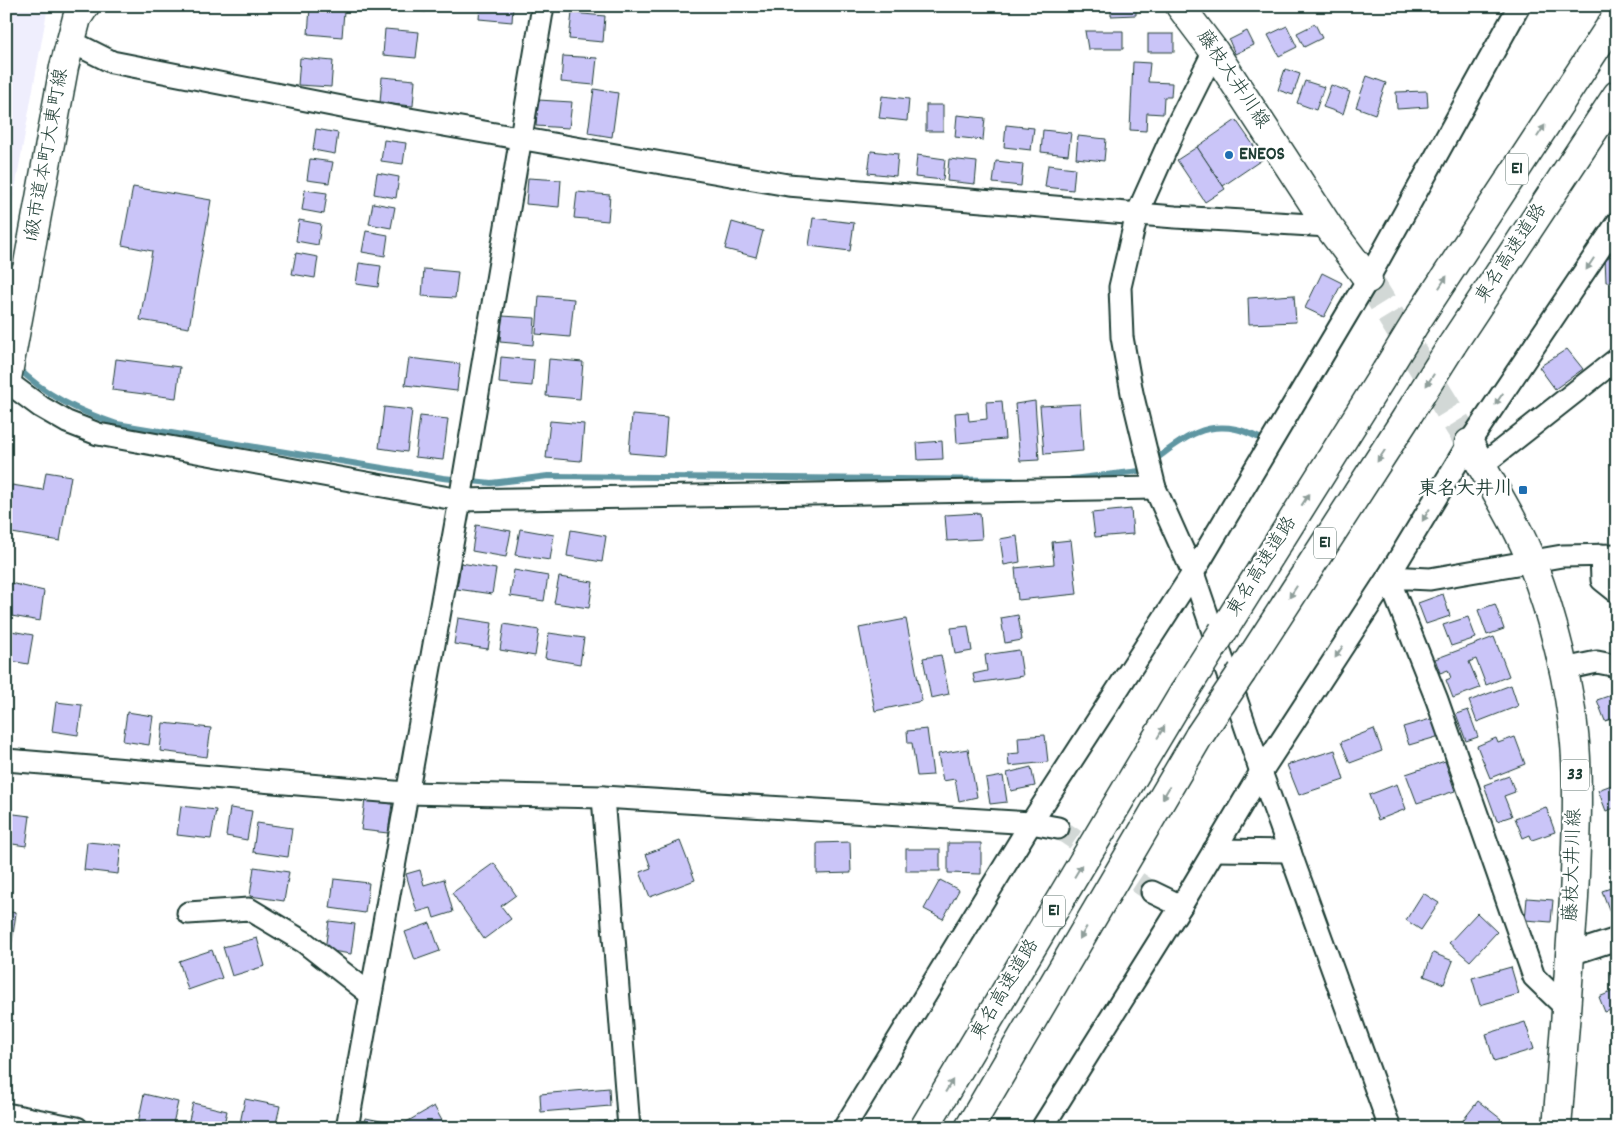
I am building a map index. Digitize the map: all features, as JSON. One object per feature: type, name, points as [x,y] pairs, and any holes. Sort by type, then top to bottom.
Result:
[{"type":"main road","name":"1級市道本町大東町線","points":[[6,382],[16,277],[70,42],[77,18],[85,6]]},
{"type":"main road","name":"藤枝大井川線","points":[[1180,6],[1214,50],[1328,226],[1368,279]]},
{"type":"main road","name":"東名高速道路","points":[[924,1128],[1223,631],[1416,322],[1617,16]]},
{"type":"main road","name":"東名高速道路","points":[[969,1128],[1199,736],[1452,345],[1617,95]]},
{"type":"main road","name":"藤枝大井川線","points":[[1475,455],[1512,517],[1541,588],[1564,669],[1575,753],[1576,842],[1557,1128]]},
{"type":"street","points":[[346,1128],[460,500],[543,6]]},
{"type":"street","points":[[843,1127],[1031,823],[1193,573],[1368,279],[1519,6]]},
{"type":"street","points":[[70,42],[112,62],[352,109],[788,185],[988,200],[1137,214],[1328,226]]},
{"type":"street","points":[[1214,50],[1175,129],[1137,214],[1120,287],[1122,338],[1132,393],[1155,488],[1193,573],[1261,772],[1390,1128]]},
{"type":"street","points":[[1042,1128],[1181,906],[1261,772],[1388,578],[1475,455],[1617,224]]},
{"type":"street","points":[[1475,455],[1617,359]]},
{"type":"street","points":[[6,382],[41,407],[67,422],[98,434],[460,500],[1155,488]]},
{"type":"street","points":[[1388,578],[1430,579],[1562,556],[1609,555],[1602,580],[1617,592]]},
{"type":"street","points":[[1388,578],[1437,700],[1534,978],[1566,1008]]},
{"type":"street","points":[[1564,669],[1597,662],[1617,666]]},
{"type":"street","points":[[6,760],[406,793],[603,797],[1031,823],[1058,828]]},
{"type":"street","points":[[603,797],[629,1128]]},
{"type":"street","points":[[1214,850],[1290,852]]},
{"type":"street","points":[[1152,892],[1181,906]]},
{"type":"street","points":[[188,913],[249,909],[304,942],[370,994]]},
{"type":"street","points":[[1570,954],[1617,939]]},
{"type":"street","points":[[6,1114],[77,1128]]},
{"type":"shaded area","points":[[6,6],[48,6],[11,211],[6,213]]},
{"type":"building","points":[[393,6],[427,6],[426,12],[393,9]]},
{"type":"building","points":[[480,6],[513,6],[512,22],[479,19]]},
{"type":"building","points":[[1111,6],[1136,6],[1136,15],[1111,16]]},
{"type":"building","points":[[310,8],[344,11],[342,37],[308,34]]},
{"type":"building","points":[[572,13],[605,16],[603,42],[569,39]]},
{"type":"building","points":[[1315,24],[1322,38],[1304,47],[1297,33]]},
{"type":"building","points":[[1287,26],[1297,47],[1279,56],[1268,35]]},
{"type":"building","points":[[385,29],[419,32],[416,58],[383,55]]},
{"type":"building","points":[[1085,31],[1123,31],[1123,49],[1088,49]]},
{"type":"building","points":[[1247,31],[1254,45],[1235,54],[1229,40]]},
{"type":"building","points":[[1148,34],[1174,34],[1174,52],[1148,52]]},
{"type":"building","points":[[563,56],[597,58],[594,85],[561,82]]},
{"type":"building","points":[[300,58],[333,61],[331,87],[298,85]]},
{"type":"building","points":[[1133,62],[1150,63],[1148,82],[1172,83],[1171,97],[1164,97],[1163,114],[1147,113],[1146,131],[1130,130]]},
{"type":"building","points":[[1285,69],[1300,74],[1293,95],[1278,90]]},
{"type":"building","points":[[1367,76],[1386,83],[1375,114],[1356,107]]},
{"type":"building","points":[[382,77],[415,80],[413,106],[380,103]]},
{"type":"building","points":[[1305,81],[1324,87],[1316,110],[1297,103]]},
{"type":"building","points":[[1331,85],[1350,92],[1343,114],[1323,107]]},
{"type":"building","points":[[594,89],[618,93],[612,137],[588,133]]},
{"type":"building","points":[[1427,91],[1428,107],[1397,109],[1396,92]]},
{"type":"building","points":[[882,96],[909,99],[907,121],[879,118]]},
{"type":"building","points":[[538,100],[572,102],[569,128],[536,126]]},
{"type":"building","points":[[926,105],[943,105],[943,131],[926,131]]},
{"type":"building","points":[[957,115],[985,118],[983,140],[955,137]]},
{"type":"building","points":[[1236,120],[1263,159],[1223,186],[1197,147]]},
{"type":"building","points":[[1006,125],[1034,128],[1031,150],[1004,147]]},
{"type":"building","points":[[316,129],[338,133],[335,154],[313,150]]},
{"type":"building","points":[[1043,130],[1071,133],[1068,155],[1041,152]]},
{"type":"building","points":[[1078,136],[1106,139],[1104,161],[1076,158]]},
{"type":"building","points":[[384,140],[406,143],[403,164],[381,161]]},
{"type":"building","points":[[1197,147],[1225,189],[1205,202],[1177,160]]},
{"type":"building","points":[[871,151],[898,154],[896,176],[868,173]]},
{"type":"building","points":[[917,155],[945,159],[943,180],[915,177]]},
{"type":"building","points":[[310,159],[333,162],[329,183],[307,180]]},
{"type":"building","points":[[949,159],[977,162],[975,184],[947,181]]},
{"type":"building","points":[[996,161],[1023,164],[1021,186],[993,183]]},
{"type":"building","points":[[1048,165],[1075,168],[1073,190],[1045,187]]},
{"type":"building","points":[[377,173],[399,177],[396,198],[374,194]]},
{"type":"building","points":[[528,178],[561,180],[559,207],[526,204]]},
{"type":"building","points":[[133,187],[211,200],[189,328],[140,320],[152,251],[122,245]]},
{"type":"building","points":[[305,190],[327,193],[324,214],[302,210]]},
{"type":"building","points":[[577,192],[610,195],[608,221],[574,218]]},
{"type":"building","points":[[373,203],[395,207],[391,228],[369,224]]},
{"type":"building","points":[[813,218],[854,223],[850,251],[809,246]]},
{"type":"building","points":[[299,220],[321,224],[318,245],[296,241]]},
{"type":"building","points":[[732,222],[763,231],[756,257],[725,249]]},
{"type":"building","points":[[366,231],[388,235],[385,256],[362,252]]},
{"type":"building","points":[[296,253],[318,257],[315,278],[292,274]]},
{"type":"building","points":[[1617,256],[1617,282],[1606,282],[1605,257]]},
{"type":"building","points":[[359,263],[381,266],[378,287],[356,284]]},
{"type":"building","points":[[424,269],[458,272],[455,298],[422,296]]},
{"type":"building","points":[[1322,273],[1342,283],[1324,317],[1305,308]]},
{"type":"building","points":[[1294,295],[1296,322],[1249,324],[1248,298]]},
{"type":"building","points":[[539,296],[574,299],[570,337],[536,334]]},
{"type":"building","points":[[502,316],[535,318],[533,345],[500,342]]},
{"type":"building","points":[[1567,349],[1583,369],[1555,389],[1539,367]]},
{"type":"building","points":[[501,357],[534,360],[532,386],[499,383]]},
{"type":"building","points":[[409,358],[460,364],[457,391],[405,385]]},
{"type":"building","points":[[116,359],[180,367],[176,398],[112,390]]},
{"type":"building","points":[[549,359],[583,362],[580,399],[546,396]]},
{"type":"building","points":[[1002,401],[1005,439],[957,443],[955,413],[968,412],[969,421],[987,419],[986,402]]},
{"type":"building","points":[[1035,401],[1039,460],[1020,461],[1015,404]]},
{"type":"building","points":[[1080,404],[1083,451],[1044,454],[1040,406]]},
{"type":"building","points":[[384,407],[412,410],[407,452],[379,448]]},
{"type":"building","points":[[632,415],[667,418],[664,456],[629,453]]},
{"type":"building","points":[[420,416],[448,419],[443,460],[415,457]]},
{"type":"building","points":[[550,421],[584,424],[581,461],[546,458]]},
{"type":"building","points":[[942,441],[943,459],[918,460],[917,443]]},
{"type":"building","points":[[46,472],[71,476],[60,541],[6,532],[6,515],[12,485],[43,490]]},
{"type":"building","points":[[1131,509],[1133,534],[1095,537],[1092,513]]},
{"type":"building","points":[[980,513],[982,539],[947,541],[945,515]]},
{"type":"building","points":[[476,525],[511,531],[506,557],[472,551]]},
{"type":"building","points":[[520,529],[554,535],[550,560],[515,555]]},
{"type":"building","points":[[571,530],[606,536],[602,562],[567,556]]},
{"type":"building","points":[[1017,536],[1020,562],[1004,565],[1000,539]]},
{"type":"building","points":[[1071,540],[1077,594],[1018,600],[1015,568],[1054,564],[1052,542]]},
{"type":"building","points":[[461,563],[496,569],[492,594],[457,589]]},
{"type":"building","points":[[514,570],[548,576],[544,601],[510,596]]},
{"type":"building","points":[[559,577],[593,582],[589,608],[554,603]]},
{"type":"building","points":[[6,582],[44,591],[40,621],[6,615]]},
{"type":"building","points":[[1443,594],[1450,616],[1426,624],[1418,603]]},
{"type":"building","points":[[1495,604],[1504,629],[1487,635],[1478,610]]},
{"type":"building","points":[[1018,615],[1022,640],[1005,643],[1001,618]]},
{"type":"building","points":[[1468,617],[1476,638],[1451,646],[1443,625]]},
{"type":"building","points":[[458,618],[492,623],[488,649],[454,644]]},
{"type":"building","points":[[906,619],[922,701],[875,711],[859,628]]},
{"type":"building","points":[[504,624],[539,630],[535,656],[500,650]]},
{"type":"building","points":[[968,626],[972,651],[955,654],[951,628]]},
{"type":"building","points":[[6,630],[33,635],[28,664],[6,660]]},
{"type":"building","points":[[549,633],[584,638],[580,664],[545,658]]},
{"type":"building","points":[[1494,637],[1509,676],[1486,685],[1476,659],[1469,662],[1480,688],[1453,698],[1446,680],[1451,678],[1448,670],[1440,673],[1435,659]]},
{"type":"building","points":[[1019,650],[1023,676],[975,683],[973,674],[987,671],[985,655]]},
{"type":"building","points":[[941,655],[949,694],[931,698],[923,658]]},
{"type":"building","points":[[1511,685],[1518,706],[1477,722],[1469,701]]},
{"type":"building","points":[[1617,693],[1617,717],[1605,721],[1597,700]]},
{"type":"building","points":[[56,702],[82,705],[78,735],[52,731]]},
{"type":"building","points":[[1468,710],[1478,737],[1466,741],[1456,714]]},
{"type":"building","points":[[127,712],[153,716],[149,745],[123,741]]},
{"type":"building","points":[[1434,718],[1440,736],[1409,745],[1403,727]]},
{"type":"building","points":[[163,723],[211,728],[207,757],[160,751]]},
{"type":"building","points":[[927,729],[933,775],[917,776],[912,743],[908,743],[907,731]]},
{"type":"building","points":[[1374,729],[1382,751],[1350,763],[1341,742]]},
{"type":"building","points":[[1045,735],[1048,762],[1009,766],[1008,754],[1019,753],[1018,737]]},
{"type":"building","points":[[1515,737],[1525,764],[1490,778],[1477,746],[1496,738],[1498,743]]},
{"type":"building","points":[[968,749],[977,797],[959,801],[955,779],[943,781],[938,754]]},
{"type":"building","points":[[1335,750],[1344,780],[1299,795],[1287,765]]},
{"type":"building","points":[[1445,761],[1455,791],[1417,803],[1406,774]]},
{"type":"building","points":[[1031,767],[1035,786],[1011,791],[1007,773]]},
{"type":"building","points":[[1003,776],[1007,802],[990,804],[986,779]]},
{"type":"building","points":[[1509,776],[1515,792],[1504,796],[1512,816],[1497,821],[1484,785]]},
{"type":"building","points":[[1617,783],[1617,807],[1606,811],[1598,790]]},
{"type":"building","points":[[1397,784],[1406,809],[1378,820],[1369,795]]},
{"type":"building","points":[[365,800],[392,804],[388,833],[361,830]]},
{"type":"building","points":[[181,806],[216,810],[211,839],[177,835]]},
{"type":"building","points":[[1546,807],[1555,832],[1532,840],[1530,835],[1523,838],[1515,818]]},
{"type":"building","points":[[230,808],[252,811],[247,840],[226,836]]},
{"type":"building","points":[[6,813],[30,816],[26,846],[6,843]]},
{"type":"building","points":[[257,823],[292,828],[288,857],[253,852]]},
{"type":"building","points":[[680,841],[695,880],[650,897],[640,872],[651,868],[646,854]]},
{"type":"building","points":[[87,842],[121,845],[118,874],[84,870]]},
{"type":"building","points":[[850,842],[851,873],[817,874],[817,843]]},
{"type":"building","points":[[948,843],[981,843],[981,874],[948,873]]},
{"type":"building","points":[[906,849],[940,849],[940,871],[906,871]]},
{"type":"building","points":[[494,863],[516,895],[501,906],[511,919],[484,939],[452,893]]},
{"type":"building","points":[[254,867],[289,872],[284,901],[250,896]]},
{"type":"building","points":[[420,870],[424,885],[444,879],[453,912],[434,918],[431,908],[417,912],[406,874]]},
{"type":"building","points":[[334,879],[369,883],[365,913],[330,908]]},
{"type":"building","points":[[940,880],[959,890],[943,919],[924,909]]},
{"type":"building","points":[[1617,886],[1617,909],[1610,912],[1602,891]]},
{"type":"building","points":[[1423,893],[1439,903],[1421,930],[1406,920]]},
{"type":"building","points":[[1527,898],[1553,900],[1551,922],[1525,920]]},
{"type":"building","points":[[6,911],[16,913],[12,942],[6,941]]},
{"type":"building","points":[[1477,913],[1497,932],[1470,961],[1449,943]]},
{"type":"building","points":[[329,921],[355,924],[351,954],[325,950]]},
{"type":"building","points":[[430,923],[440,951],[415,960],[405,932]]},
{"type":"building","points":[[257,938],[265,966],[232,976],[223,947]]},
{"type":"building","points":[[212,950],[222,978],[188,990],[179,961]]},
{"type":"building","points":[[1433,953],[1453,961],[1444,984],[1424,976]]},
{"type":"building","points":[[1511,967],[1519,994],[1480,1005],[1472,978]]},
{"type":"building","points":[[1617,973],[1617,1008],[1605,1012],[1599,997],[1616,990],[1611,975]]},
{"type":"building","points":[[1525,1022],[1534,1049],[1494,1061],[1486,1034]]},
{"type":"building","points":[[609,1088],[610,1106],[541,1112],[540,1094]]},
{"type":"building","points":[[144,1094],[178,1102],[172,1128],[159,1128],[138,1123]]},
{"type":"building","points":[[245,1099],[280,1106],[275,1128],[239,1128]]},
{"type":"building","points":[[1478,1101],[1501,1119],[1493,1128],[1457,1128]]},
{"type":"building","points":[[193,1103],[227,1111],[223,1128],[187,1128]]},
{"type":"building","points":[[434,1106],[446,1128],[405,1128],[403,1124]]},
{"type":"building","points":[[366,1118],[390,1123],[389,1128],[364,1128]]},
{"type":"building","points":[[610,1121],[611,1128],[541,1128],[541,1127]]},
{"type":"building","points":[[284,1122],[316,1128],[282,1128]]},
{"type":"waterway","points":[[16,366],[39,386],[63,401],[89,414],[117,424],[443,478],[491,483],[548,476],[1012,480]]},
{"type":"waterway","points":[[1153,461],[1191,435],[1212,428],[1236,429],[1268,442]]},
{"type":"waterway","points":[[1072,479],[1140,471],[1145,467]]},
{"type":"tunnel","points":[[1368,279],[1469,443]]},
{"type":"tunnel","points":[[1058,828],[1152,892]]},
{"type":"place","name":"ENEOS","points":[[1229,155]]},
{"type":"place","name":"東名大井川","points":[[1523,490]]}]
